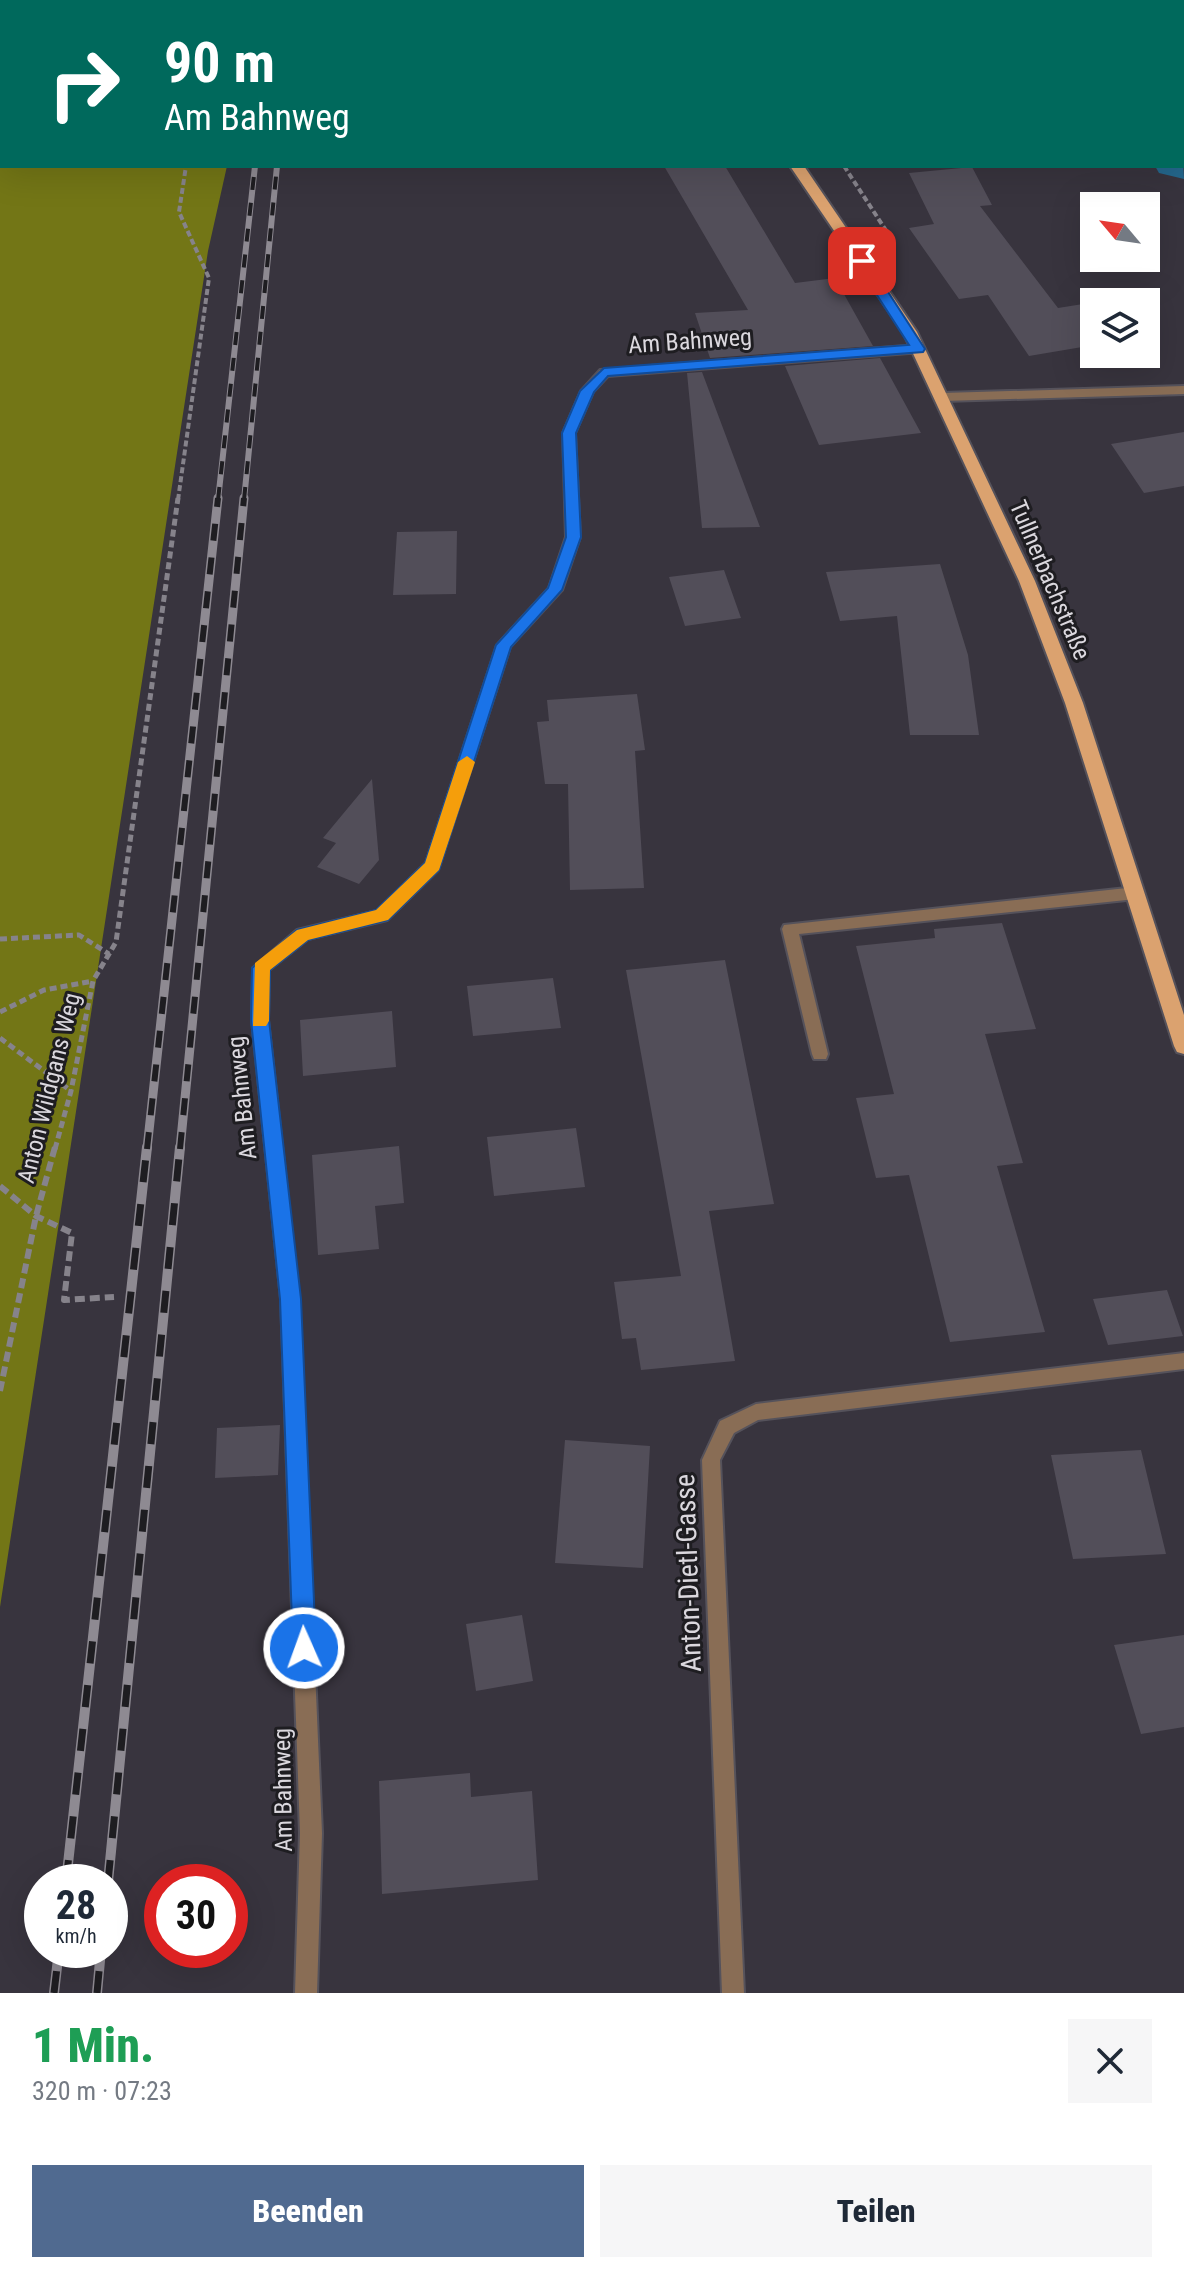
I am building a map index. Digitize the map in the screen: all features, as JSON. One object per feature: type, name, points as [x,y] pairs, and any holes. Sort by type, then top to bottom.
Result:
[{"type":"main road","name":"Tullnerbachstraße","points":[[798,168],[918,349],[1027,581],[1069,689],[1184,1046]]},
{"type":"street","name":"Am Bahnweg","points":[[306,1993],[311,1833],[290,1299],[260,1020],[261,968],[303,934],[382,916],[433,866],[504,645],[555,590],[573,537],[569,433],[587,391],[604,373],[918,349]]},
{"type":"street","points":[[943,397],[1184,390]]},
{"type":"street","points":[[820,1054],[790,929],[1136,893]]},
{"type":"street","name":"Anton-Dietl-Gasse","points":[[733,1993],[711,1460],[727,1427],[756,1412],[1184,1361]]},
{"type":"path","name":"Anton Wildgans Weg","points":[[0,1391],[36,1216],[71,1091],[93,981],[116,942],[209,278],[179,212],[186,168]]},
{"type":"path","points":[[0,939],[79,935],[109,954]]},
{"type":"path","points":[[0,1012],[32,992],[70,982],[93,981]]},
{"type":"path","points":[[0,1038],[24,1052],[71,1091]]},
{"type":"path","points":[[0,1186],[36,1216],[72,1233],[64,1300],[114,1297]]},
{"type":"shaded area","points":[[0,168],[227,168],[208,251],[0,1607]]},
{"type":"building","points":[[665,168],[726,168],[795,283],[835,278],[873,346],[710,358],[695,313],[748,310]]},
{"type":"building","points":[[973,168],[992,205],[980,206],[1058,308],[1080,304],[1080,347],[1029,356],[988,295],[959,299],[909,228],[934,224],[909,173]]},
{"type":"building","points":[[880,358],[921,433],[819,445],[785,366]]},
{"type":"building","points":[[702,372],[760,527],[702,528],[687,373]]},
{"type":"building","points":[[1184,432],[1184,486],[1144,493],[1111,444]]},
{"type":"building","points":[[457,531],[456,594],[393,595],[397,532]]},
{"type":"building","points":[[940,564],[968,655],[979,735],[910,735],[897,616],[840,621],[826,572]]},
{"type":"building","points":[[724,570],[741,618],[685,626],[669,577]]},
{"type":"building","points":[[637,694],[645,750],[635,751],[644,888],[570,890],[568,784],[545,784],[537,722],[549,721],[547,700]]},
{"type":"building","points":[[372,779],[379,860],[359,884],[317,867],[336,843],[323,838]]},
{"type":"building","points":[[1002,923],[1036,1029],[985,1034],[1023,1163],[997,1166],[1045,1332],[950,1342],[909,1175],[876,1178],[856,1098],[894,1094],[856,946],[935,938],[934,929]]},
{"type":"building","points":[[725,960],[774,1204],[709,1211],[735,1361],[641,1370],[636,1338],[622,1339],[614,1282],[681,1276],[626,970]]},
{"type":"building","points":[[553,978],[561,1028],[473,1036],[467,986]]},
{"type":"building","points":[[392,1011],[396,1067],[303,1076],[300,1020]]},
{"type":"building","points":[[576,1128],[585,1187],[494,1196],[487,1137]]},
{"type":"building","points":[[399,1146],[404,1203],[375,1206],[379,1249],[318,1255],[312,1155]]},
{"type":"building","points":[[1167,1290],[1183,1336],[1108,1345],[1093,1299]]},
{"type":"building","points":[[280,1425],[278,1475],[215,1478],[217,1428]]},
{"type":"building","points":[[565,1440],[650,1446],[643,1568],[555,1563]]},
{"type":"building","points":[[1141,1450],[1166,1554],[1073,1559],[1051,1455]]},
{"type":"building","points":[[522,1615],[533,1681],[476,1691],[466,1624]]},
{"type":"building","points":[[1184,1635],[1184,1727],[1141,1734],[1114,1645]]},
{"type":"building","points":[[470,1773],[471,1797],[532,1791],[538,1880],[382,1894],[379,1781]]},
{"type":"railway","points":[[218,500],[255,168]]},
{"type":"railway","points":[[244,500],[277,168]]},
{"type":"railway","points":[[147,1149],[218,498]]},
{"type":"railway","points":[[180,1149],[244,498]]},
{"type":"railway","points":[[68,1864],[147,1147]]},
{"type":"railway","points":[[110,1864],[180,1147]]},
{"type":"railway","points":[[54,1993],[57,1968]]},
{"type":"railway","points":[[97,1993],[99,1968]]},
{"type":"slow traffic","points":[[260,1021],[261,968],[303,934],[382,916],[433,866],[467,762]]},
{"type":"route","points":[[304,1648],[290,1299],[260,1020],[261,968],[303,934],[382,916],[433,866],[504,645],[555,590],[573,537],[569,433],[587,391],[604,373],[649,372],[918,349],[862,261]]}]
